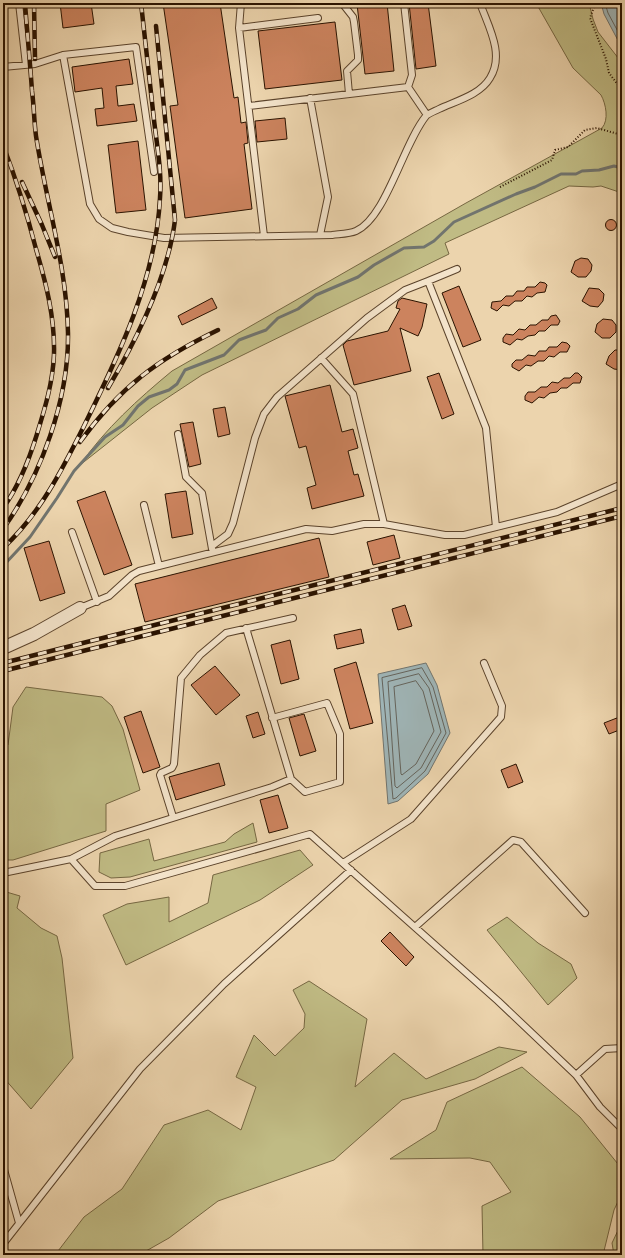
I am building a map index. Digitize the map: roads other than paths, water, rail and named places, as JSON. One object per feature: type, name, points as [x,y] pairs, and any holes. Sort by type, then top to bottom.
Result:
[{"type":"street","points":[[3,648],[34,634],[80,608]]},
{"type":"lane","points":[[19,3],[26,65]]},
{"type":"lane","points":[[241,3],[239,28],[264,236]]},
{"type":"lane","points":[[342,3],[353,17],[358,55],[358,60],[348,71],[349,94]]},
{"type":"lane","points":[[404,3],[412,75],[408,87]]},
{"type":"lane","points":[[63,55],[90,204],[94,212],[105,224],[119,231],[173,239],[320,235],[356,231],[370,221],[379,208],[410,140],[427,115],[476,92],[490,78],[496,63],[496,46],[480,3]]},
{"type":"lane","points":[[239,28],[318,18]]},
{"type":"lane","points":[[3,67],[35,64],[63,55],[136,47],[154,172]]},
{"type":"lane","points":[[248,106],[408,87]]},
{"type":"lane","points":[[408,87],[427,115]]},
{"type":"lane","points":[[310,98],[328,197],[320,235]]},
{"type":"lane","points":[[212,549],[228,534],[233,523],[255,438],[264,414],[277,397],[367,318],[405,290],[457,269]]},
{"type":"lane","points":[[428,281],[486,428],[496,527]]},
{"type":"lane","points":[[321,358],[347,386],[355,400],[384,524]]},
{"type":"lane","points":[[178,434],[186,477],[188,481],[199,489],[203,497],[212,549]]},
{"type":"lane","points":[[80,608],[109,596],[132,575],[212,549],[306,529],[332,531],[364,524],[384,524],[445,535],[464,535],[557,512],[622,484]]},
{"type":"lane","points":[[144,505],[159,566]]},
{"type":"lane","points":[[72,532],[97,602]]},
{"type":"lane","points":[[173,817],[160,775],[161,772],[174,766],[181,678],[200,655],[218,638],[226,633],[292,618]]},
{"type":"lane","points":[[246,628],[272,718],[291,779],[305,792],[340,782],[340,734],[327,703],[272,718]]},
{"type":"lane","points":[[344,864],[411,819],[501,717],[503,711],[502,706],[484,663]]},
{"type":"lane","points":[[3,873],[71,859],[115,836],[272,787],[291,779]]},
{"type":"lane","points":[[71,859],[95,886],[125,886],[310,834],[498,1001],[576,1075],[600,1107],[622,1129]]},
{"type":"lane","points":[[415,927],[513,840],[520,842],[584,913]]},
{"type":"lane","points":[[3,1244],[140,1069],[224,984],[351,870]]},
{"type":"lane","points":[[576,1075],[605,1049],[622,1048]]},
{"type":"lane","points":[[3,1166],[19,1223]]},
{"type":"water","points":[[601,3],[622,3],[622,48],[604,14]]},
{"type":"water","points":[[426,663],[437,685],[450,733],[428,774],[398,801],[388,804],[378,674]]},
{"type":"waterway","points":[[3,566],[30,537],[74,471],[105,437],[123,425],[138,406],[149,397],[169,390],[177,384],[185,370],[224,355],[239,340],[266,330],[278,318],[298,309],[316,295],[358,277],[374,265],[404,248],[424,247],[434,241],[454,222],[535,187],[561,174],[576,174],[582,171],[599,170],[614,166],[622,168]]},
{"type":"railway","points":[[3,529],[17,508],[41,461],[58,410],[64,384],[67,358],[67,308],[60,259],[36,136],[25,3]]},
{"type":"railway","points":[[34,3],[35,59]]},
{"type":"railway","points":[[3,548],[16,535],[39,506],[76,442],[110,372],[134,315],[151,257],[157,228],[160,178],[141,3]]},
{"type":"railway","points":[[108,388],[130,349],[150,307],[166,263],[175,220],[156,26]]},
{"type":"railway","points":[[3,145],[25,210],[40,262],[51,314],[54,341],[52,375],[34,444],[19,482],[3,508]]},
{"type":"railway","points":[[22,182],[55,257]]},
{"type":"railway","points":[[80,442],[110,405],[142,376],[177,352],[218,330]]},
{"type":"railway","points":[[3,663],[622,508]]},
{"type":"railway","points":[[3,671],[622,516]]}]
